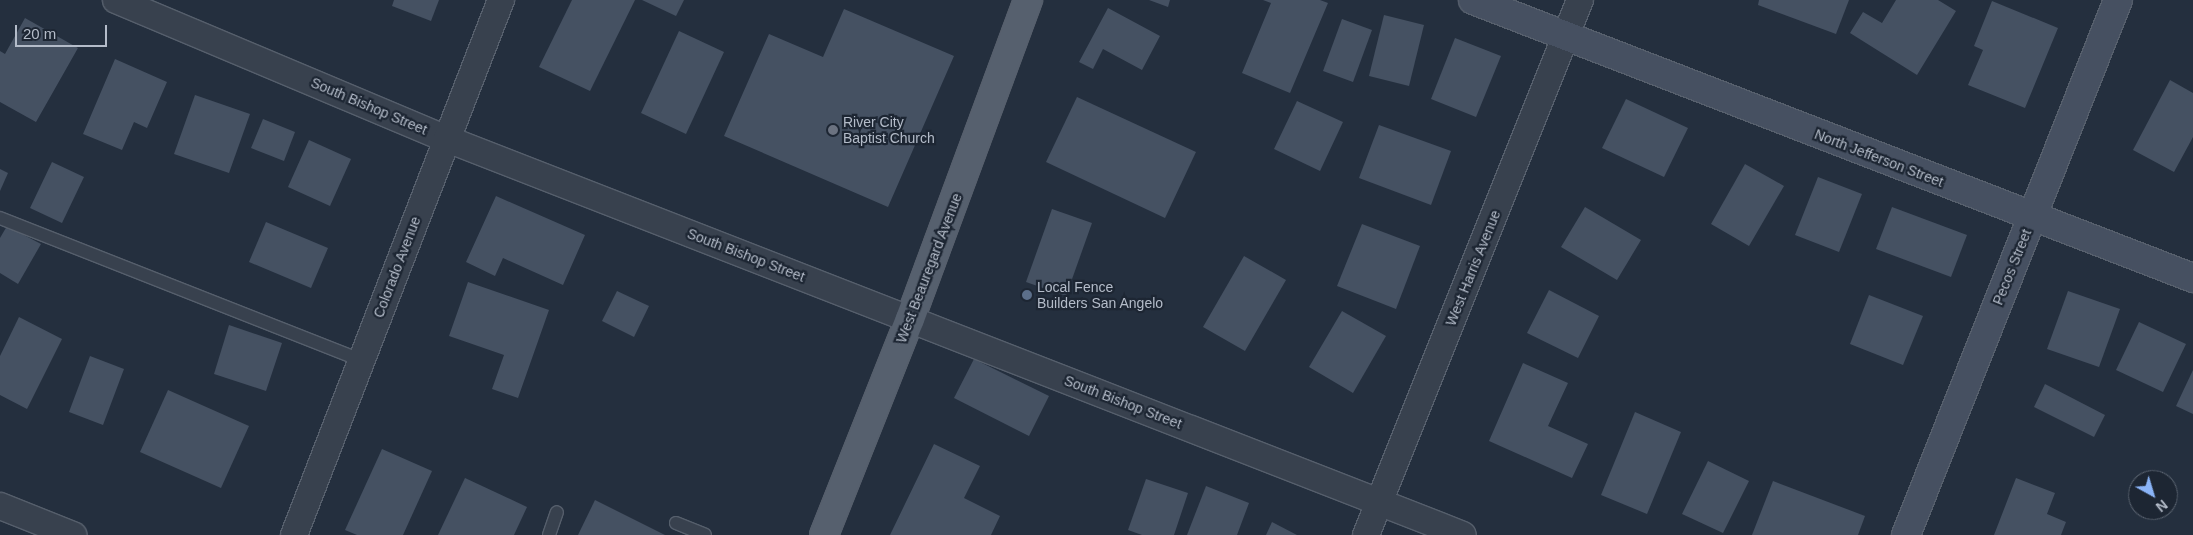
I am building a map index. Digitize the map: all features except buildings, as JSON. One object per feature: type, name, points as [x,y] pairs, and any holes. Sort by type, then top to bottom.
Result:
[{"type":"main road","name":"West Beauregard Avenue","points":[[824,535],[910,319],[1028,0]]},
{"type":"street","name":"South Bishop Street","points":[[116,0],[447,139],[1463,535]]},
{"type":"street","name":"Colorado Avenue","points":[[294,535],[501,0]]},
{"type":"street","name":"North Jefferson Street","points":[[1472,0],[2032,218],[2193,278]]},
{"type":"street","name":"West Harris Avenue","points":[[1366,535],[1580,0]]},
{"type":"street","name":"Pecos Street","points":[[1906,535],[2118,0]]},
{"type":"street","points":[[0,506],[73,535]]},
{"type":"lane","points":[[0,218],[361,360]]},
{"type":"lane","points":[[549,535],[557,512]]},
{"type":"lane","points":[[676,523],[705,535]]},
{"type":"place","name":"River City Baptist Church","points":[[833,130]]},
{"type":"place","name":"Local Fence Builders San Angelo","points":[[1027,295]]}]
